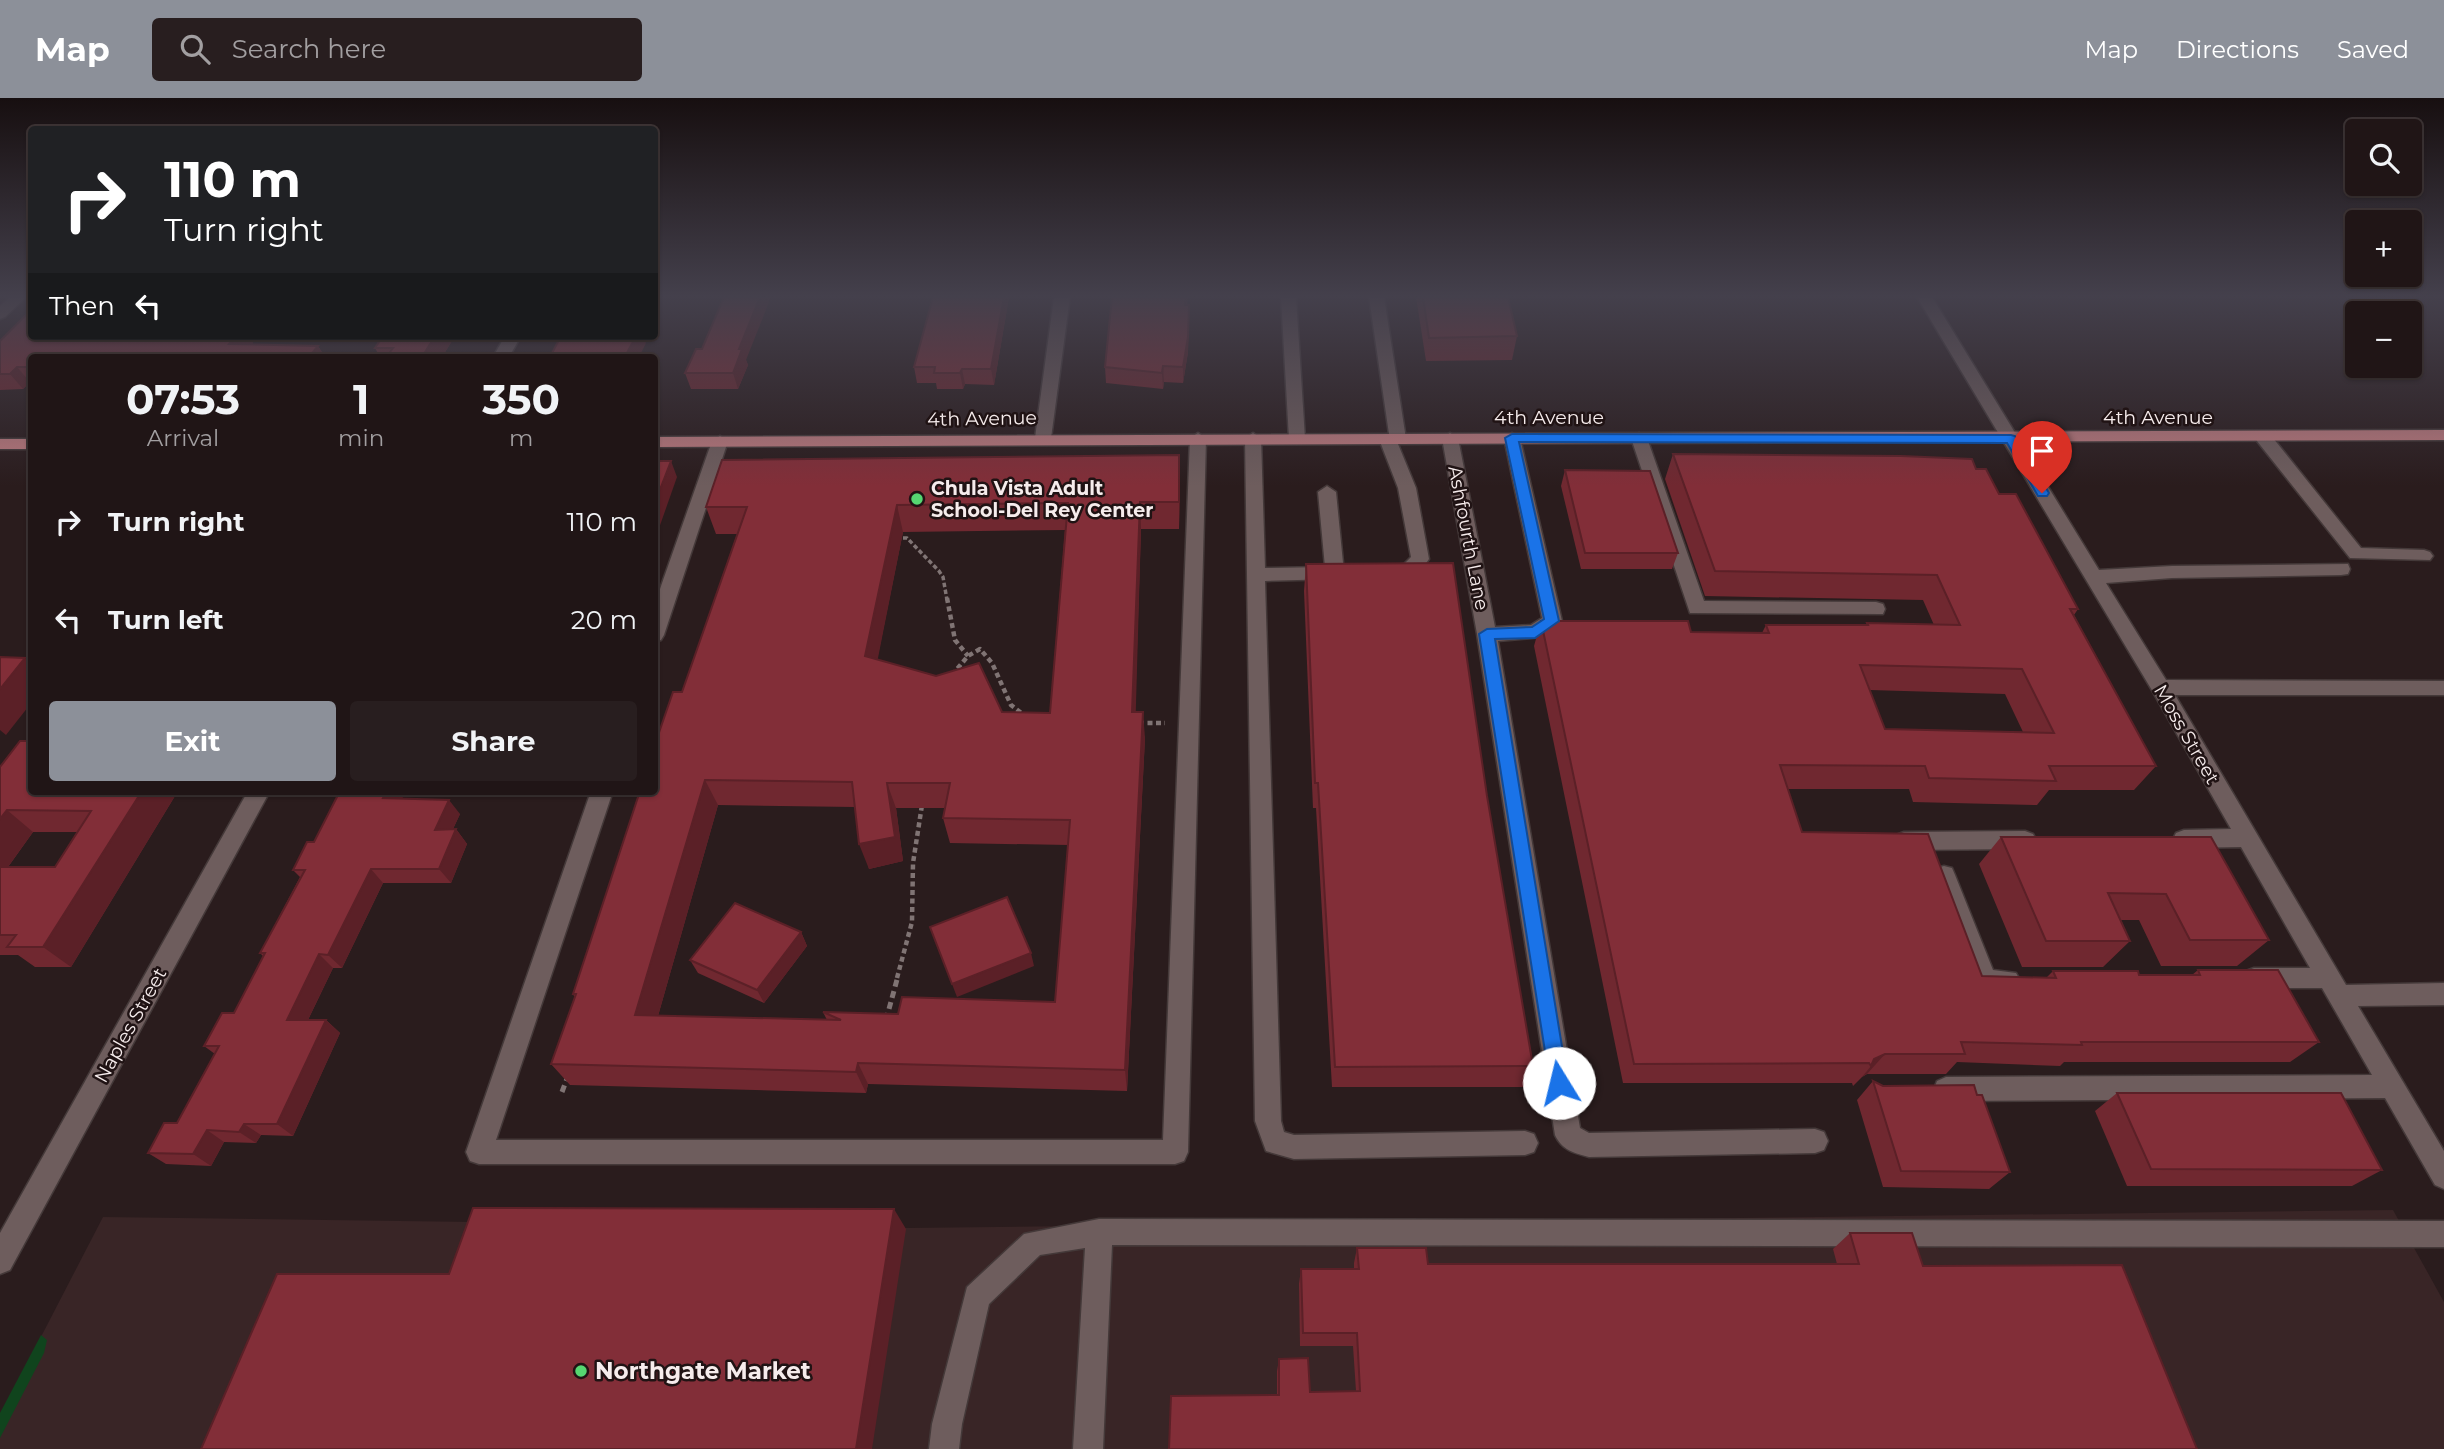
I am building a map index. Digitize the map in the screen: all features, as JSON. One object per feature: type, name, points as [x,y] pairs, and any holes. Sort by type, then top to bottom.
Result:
[{"type":"main road","name":"4th Avenue","points":[[658,442],[1044,438],[2442,437]]},
{"type":"main road","points":[[0,444],[28,444]]},
{"type":"street","points":[[1044,438],[1054,360]]},
{"type":"street","points":[[1292,360],[1297,439]]},
{"type":"street","points":[[1372,571],[1409,570],[1420,559],[1407,488],[1392,439],[1383,360]]},
{"type":"street","name":"Moss Street","points":[[1963,360],[2160,687],[2444,1177]]},
{"type":"street","points":[[2263,437],[2356,554],[2424,556]]},
{"type":"street","points":[[601,795],[479,1152],[1175,1152],[1198,438]]},
{"type":"street","points":[[1253,438],[1268,1121],[1275,1142],[1294,1147],[1525,1143]]},
{"type":"street","name":"Ashfourth Lane","points":[[1450,438],[1487,634],[1568,1135],[1577,1142],[1588,1145],[1815,1142]]},
{"type":"street","points":[[1487,634],[1535,632],[1552,621],[1512,438]]},
{"type":"street","points":[[1639,438],[1697,608],[1876,610]]},
{"type":"street","points":[[658,623],[720,441]]},
{"type":"street","points":[[1257,575],[1341,573],[1327,492]]},
{"type":"street","points":[[2094,577],[2172,572],[2341,569]]},
{"type":"street","points":[[2160,687],[2444,688]]},
{"type":"street","name":"Naples Street","points":[[0,1260],[258,795]]},
{"type":"street","points":[[2165,839],[2248,838]]},
{"type":"street","points":[[1889,841],[2041,840]]},
{"type":"street","points":[[1944,875],[1985,980],[2026,980]]},
{"type":"street","points":[[2232,978],[2444,994]]},
{"type":"street","points":[[1923,1089],[2392,1086]]},
{"type":"street","points":[[944,1449],[947,1424],[977,1297],[1033,1243],[1099,1232],[2444,1234]]},
{"type":"street","points":[[1088,1449],[1099,1232]]},
{"type":"path","points":[[894,538],[907,538],[943,577],[955,640],[968,656]]},
{"type":"path","points":[[948,684],[968,656],[980,649],[988,657],[1011,705],[1026,717],[1030,725]]},
{"type":"path","points":[[1130,723],[1166,723],[1166,735],[1189,735]]},
{"type":"path","points":[[884,1029],[912,922],[913,863],[923,802]]},
{"type":"path","points":[[562,1092],[571,1066]]},
{"type":"shaded area","points":[[2393,1210],[2444,1302],[2444,1449],[0,1449],[0,1416],[103,1217],[908,1228]]},
{"type":"green space","points":[[41,1335],[47,1340],[44,1353],[0,1438],[0,1413]]},
{"type":"building","points":[[0,360],[28,360],[28,367],[17,367],[10,374],[0,374]]},
{"type":"building","points":[[691,360],[738,360],[733,373],[685,373]]},
{"type":"building","points":[[916,360],[993,360],[991,369],[962,369],[960,373],[934,373],[935,367],[914,367]]},
{"type":"building","points":[[1106,360],[1184,360],[1183,367],[1163,366],[1162,373],[1105,367]]},
{"type":"building","points":[[1673,454],[1972,459],[1976,469],[1986,469],[1999,494],[2016,494],[2078,609],[2070,609],[2156,766],[2049,766],[2056,781],[1929,778],[1925,766],[1780,765],[1802,832],[1928,834],[1982,976],[2056,978],[2053,971],[2138,971],[2139,975],[2200,975],[2198,970],[2278,970],[2319,1042],[2081,1042],[2082,1045],[1961,1042],[1965,1054],[1885,1054],[1874,1059],[1871,1066],[1869,1063],[1634,1064],[1541,621],[1688,621],[1691,632],[1769,633],[1766,625],[1960,625],[1937,575],[1715,571]],"holes":[[[1860,665],[2022,669],[2054,733],[1885,729]]]},
{"type":"building","points":[[1179,455],[1179,502],[1140,502],[1132,712],[1143,712],[1125,1070],[858,1063],[856,1072],[551,1064],[639,795],[658,795],[658,735],[673,692],[682,692],[747,507],[706,507],[722,460]],"holes":[[[1068,503],[1050,713],[1002,712],[979,663],[936,676],[865,656],[897,505]],[[705,780],[852,782],[859,844],[895,837],[887,783],[950,783],[943,818],[1070,820],[1055,1002],[902,997],[898,1014],[823,1012],[841,1020],[635,1015]]]},
{"type":"building","points":[[658,461],[671,461],[658,495]]},
{"type":"building","points":[[1565,470],[1650,471],[1678,553],[1585,553]]},
{"type":"building","points":[[1453,563],[1487,796],[1533,1066],[1335,1067],[1318,783],[1315,783],[1306,564]]},
{"type":"building","points":[[0,657],[25,658],[0,689]]},
{"type":"building","points":[[20,741],[28,741],[28,795],[139,795],[43,947],[7,947],[16,935],[0,935],[0,867],[55,867],[91,811],[7,810],[0,819],[0,767]]},
{"type":"building","points":[[338,795],[385,795],[383,798],[449,800],[435,830],[456,829],[439,869],[371,869],[328,955],[319,954],[287,1020],[326,1020],[277,1124],[244,1124],[239,1132],[207,1130],[193,1154],[148,1153],[164,1123],[177,1123],[219,1046],[204,1046],[222,1013],[234,1013],[265,953],[260,953],[305,870],[293,870],[307,842],[314,842]]},
{"type":"building","points":[[2001,837],[2211,837],[2269,940],[2190,940],[2166,894],[2108,893],[2130,941],[2046,941]]},
{"type":"building","points":[[1007,897],[1031,953],[952,984],[930,927]]},
{"type":"building","points":[[735,903],[801,932],[757,990],[690,960]]},
{"type":"building","points":[[1873,1081],[1883,1086],[1974,1085],[1977,1095],[1982,1095],[2010,1172],[1901,1171]]},
{"type":"building","points":[[2117,1093],[2341,1093],[2382,1170],[2151,1169]]},
{"type":"building","name":"Northgate Market","points":[[473,1208],[894,1209],[856,1449],[201,1449],[277,1274],[449,1274]]},
{"type":"building","points":[[1850,1233],[1912,1233],[1923,1266],[2122,1265],[2197,1449],[1169,1449],[1171,1396],[1279,1395],[1279,1359],[1308,1358],[1310,1392],[1360,1391],[1357,1333],[1303,1333],[1301,1269],[1359,1269],[1357,1248],[1426,1248],[1428,1264],[1859,1264]]},
{"type":"place","name":"Chula Vista Adult School-Del Rey Center","points":[[917,499]]},
{"type":"place","name":"Northgate Market","points":[[581,1371]]},
{"type":"route","points":[[1559,1083],[1487,634],[1535,632],[1552,621],[1512,438],[2011,439],[2042,493]]}]
